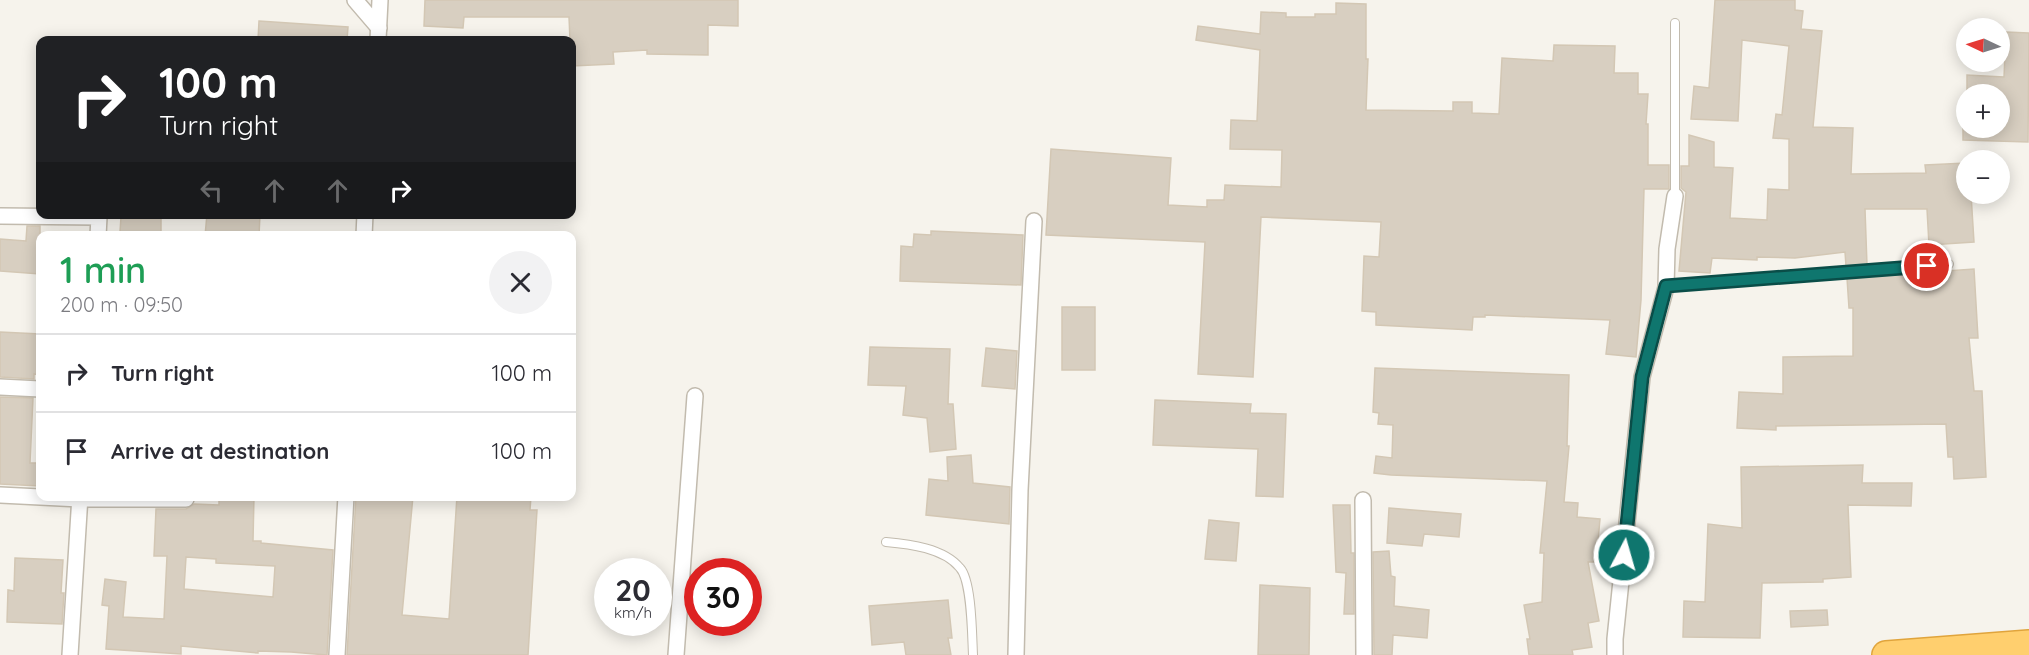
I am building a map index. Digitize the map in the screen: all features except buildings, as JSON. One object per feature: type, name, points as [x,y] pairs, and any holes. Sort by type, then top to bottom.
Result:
[{"type":"highway","points":[[1886,655],[2029,644]]},
{"type":"street","points":[[355,0],[378,34]]},
{"type":"street","points":[[378,34],[380,0]]},
{"type":"street","points":[[1615,655],[1642,377],[1666,286],[1667,249],[1675,196]]},
{"type":"street","points":[[0,216],[36,216]]},
{"type":"street","points":[[1016,655],[1020,490],[1034,221]]},
{"type":"street","points":[[0,387],[36,389]]},
{"type":"street","points":[[676,655],[695,396]]},
{"type":"street","points":[[0,495],[36,496]]},
{"type":"street","points":[[1363,500],[1364,655]]},
{"type":"street","points":[[70,655],[80,501]]},
{"type":"street","points":[[337,655],[346,501]]},
{"type":"lane","points":[[1675,22],[1675,196]]},
{"type":"lane","points":[[1666,286],[1949,264]]},
{"type":"lane","points":[[886,542],[917,544],[947,558],[961,568],[968,588],[973,655]]},
{"type":"route","points":[[1624,555],[1642,377],[1666,286],[1927,266]]}]
